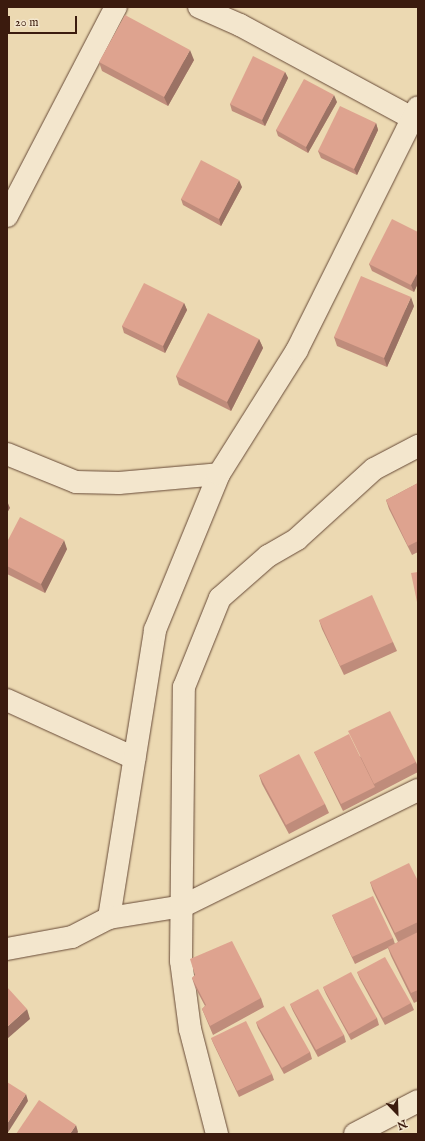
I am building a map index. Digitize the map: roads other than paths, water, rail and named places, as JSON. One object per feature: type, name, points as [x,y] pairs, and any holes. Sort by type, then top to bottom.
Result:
[{"type":"street","points":[[7,216],[116,7]]},
{"type":"street","points":[[109,918],[155,630],[219,474],[297,350],[415,113],[240,25],[199,7]]},
{"type":"street","points":[[217,1134],[190,1030],[181,961],[183,906],[184,687],[220,598],[268,556],[297,539],[374,469],[418,446]]},
{"type":"street","points":[[7,454],[76,482],[119,483],[219,474]]},
{"type":"street","points":[[7,700],[134,758]]},
{"type":"street","points":[[7,949],[72,937],[109,918],[183,906],[418,790]]},
{"type":"street","points":[[355,1134],[418,1101]]}]
